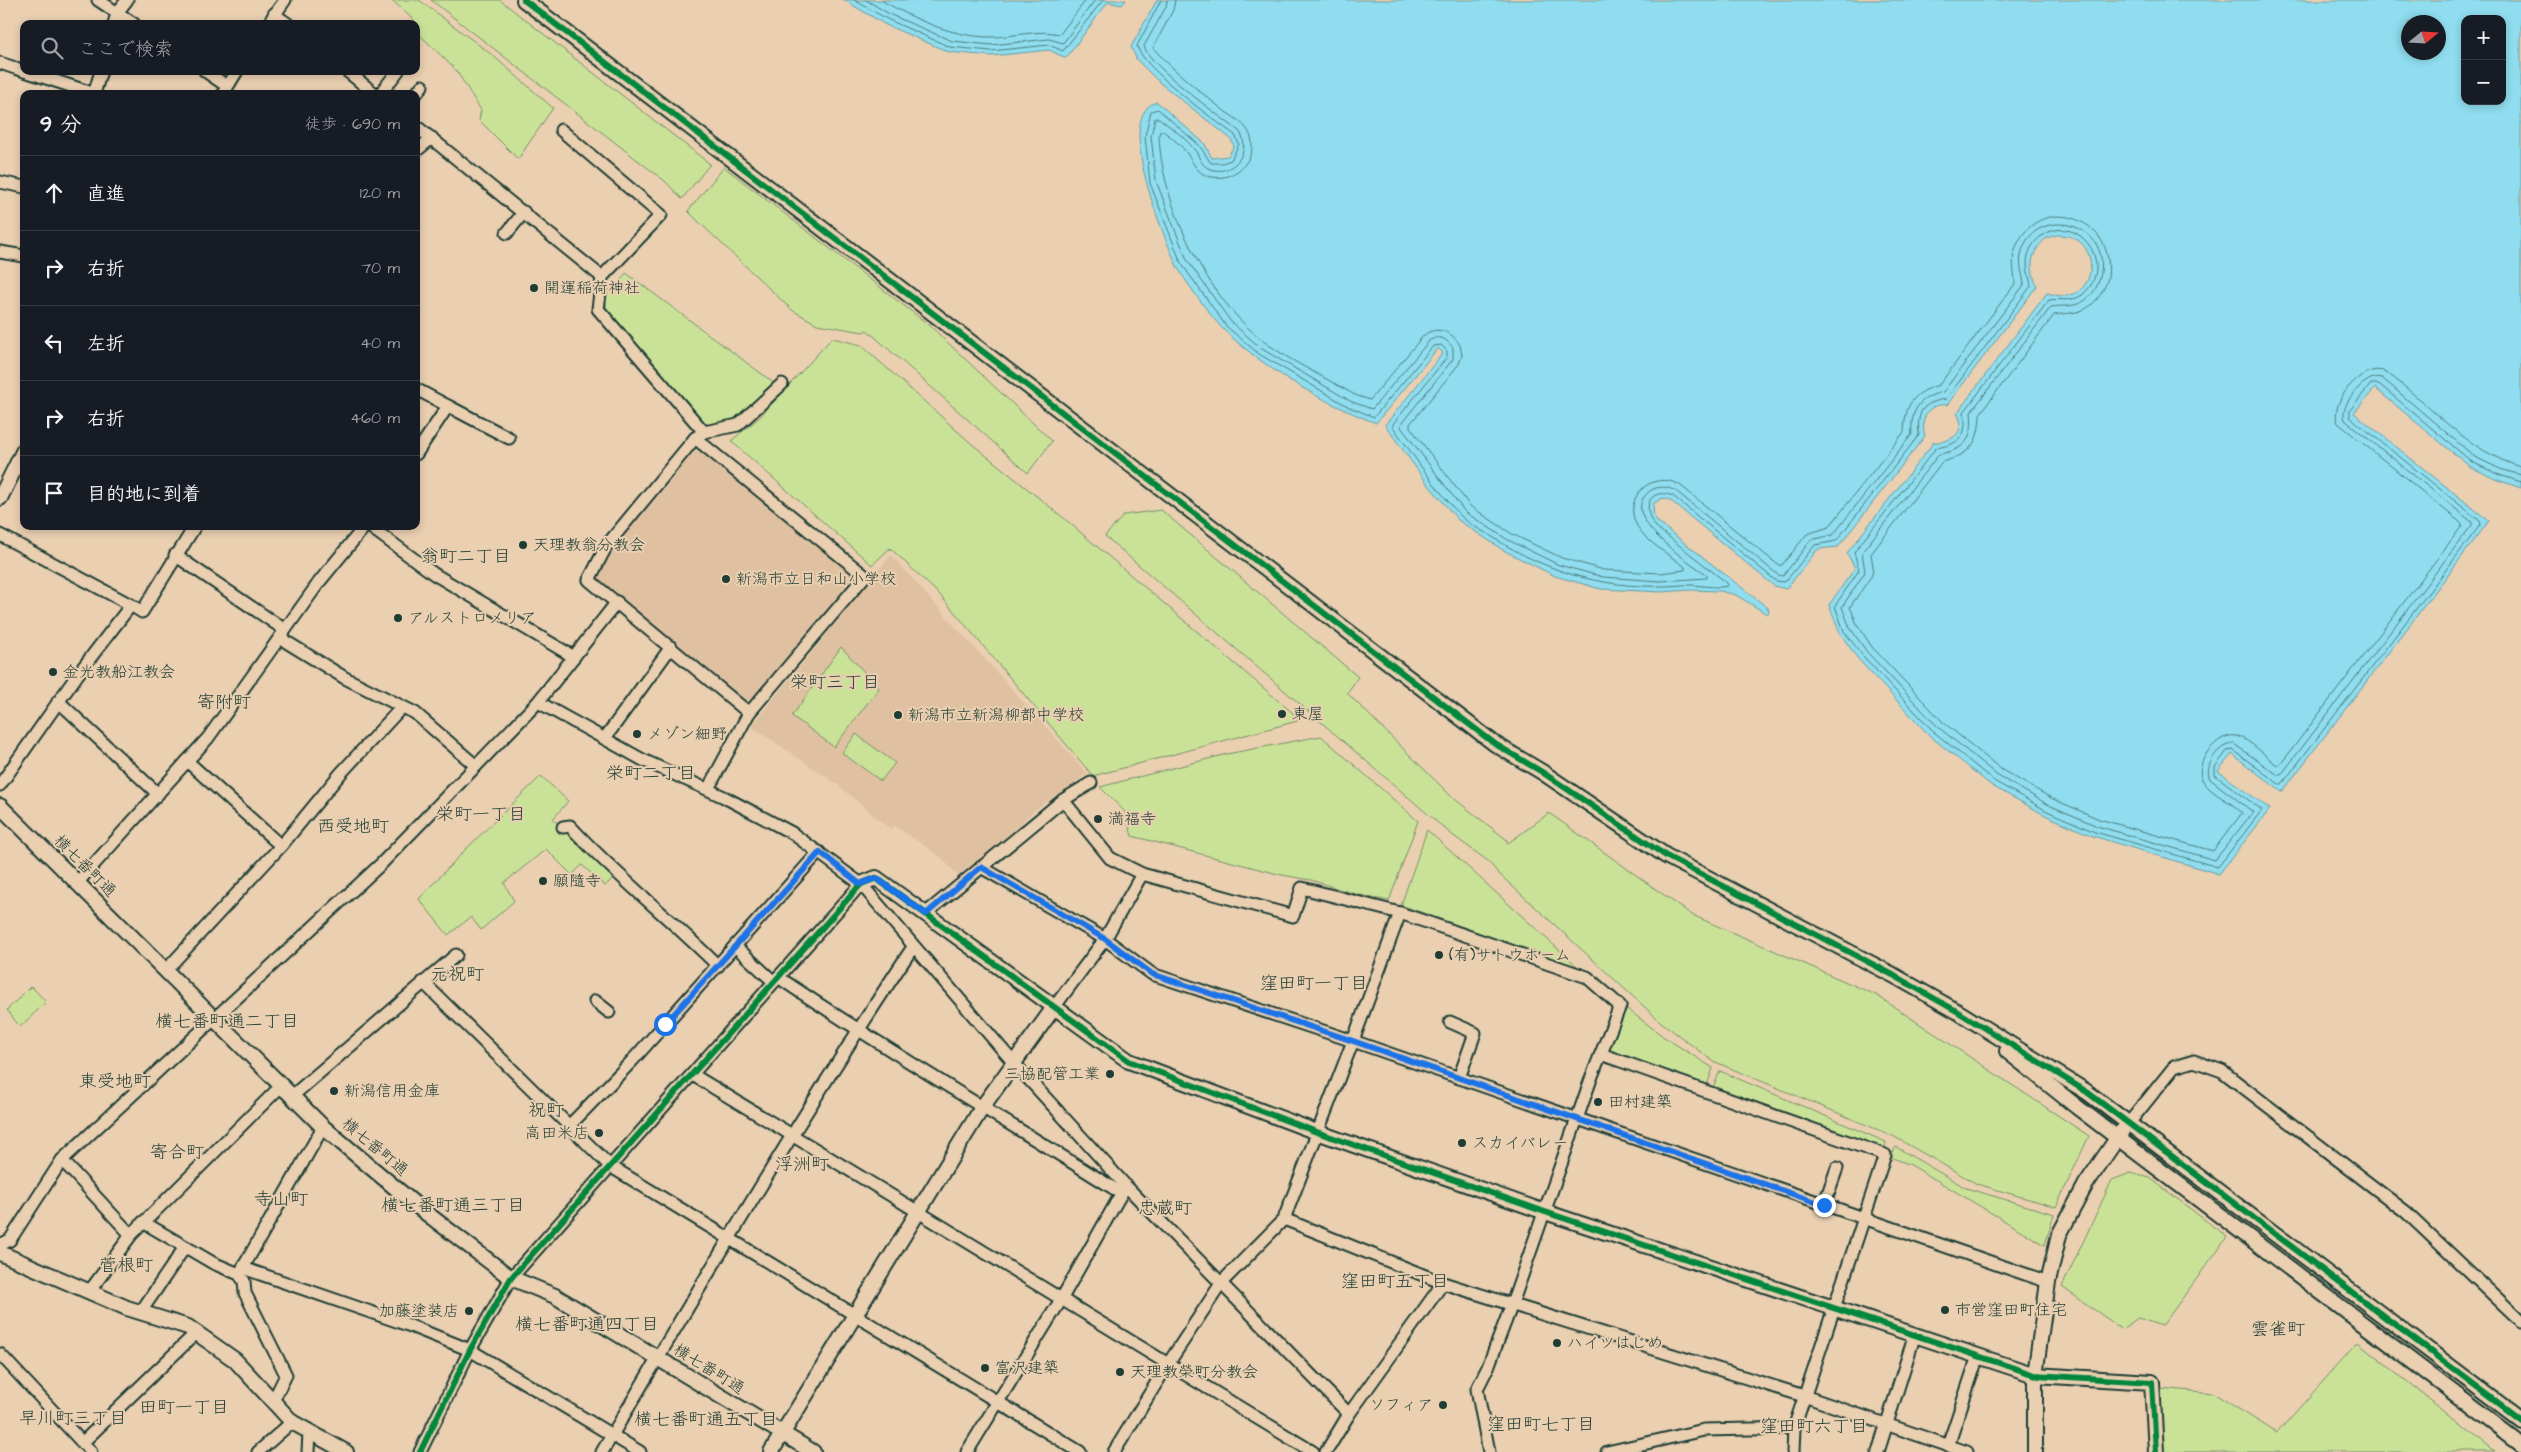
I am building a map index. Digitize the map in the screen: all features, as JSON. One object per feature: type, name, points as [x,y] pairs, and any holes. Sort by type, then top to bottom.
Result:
[{"type":"street","points":[[98,0],[116,18],[127,0]]},
{"type":"street","points":[[271,19],[285,0]]},
{"type":"street","points":[[524,0],[1494,744],[1542,772],[1666,856],[1893,975],[1960,1013],[2087,1092],[2521,1420]]},
{"type":"street","points":[[0,63],[20,70]]},
{"type":"street","points":[[36,75],[83,90]]},
{"type":"street","points":[[96,90],[100,75]]},
{"type":"street","points":[[209,75],[225,90],[234,75]]},
{"type":"street","points":[[352,75],[370,90]]},
{"type":"street","points":[[383,90],[395,75]]},
{"type":"street","points":[[420,129],[602,277]]},
{"type":"street","points":[[562,130],[661,215],[602,277],[598,309],[700,435],[865,576],[749,712],[708,789]]},
{"type":"street","points":[[420,148],[432,138]]},
{"type":"street","points":[[0,182],[20,186]]},
{"type":"street","points":[[507,233],[524,212]]},
{"type":"street","points":[[0,252],[20,255]]},
{"type":"street","points":[[749,712],[589,580],[607,546],[700,435],[738,425],[782,384]]},
{"type":"street","points":[[420,391],[509,438]]},
{"type":"street","points":[[420,448],[448,406]]},
{"type":"street","points":[[0,498],[20,458]]},
{"type":"street","points":[[0,535],[142,612],[192,530]]},
{"type":"street","points":[[77,883],[208,738],[320,581],[363,530]]},
{"type":"street","points":[[374,530],[434,574],[574,657]]},
{"type":"street","points":[[175,556],[345,678],[414,713],[476,766]]},
{"type":"street","points":[[0,1245],[10,1240],[62,1160],[379,866],[538,702],[617,602]]},
{"type":"street","points":[[0,785],[58,701],[131,605]]},
{"type":"street","points":[[604,738],[671,647]]},
{"type":"street","points":[[58,701],[158,794]]},
{"type":"street","points":[[538,702],[643,760],[708,789],[792,833],[820,852],[860,884],[1124,1189],[1222,1282],[1349,1414]]},
{"type":"street","points":[[166,970],[281,846],[342,773],[402,707]]},
{"type":"street","points":[[187,761],[281,846]]},
{"type":"street","points":[[926,914],[1063,800],[1091,783]]},
{"type":"street","points":[[1063,800],[1110,858],[1142,874],[1293,916],[1302,888],[1400,913],[1587,977],[1620,1006],[1601,1054],[1512,1304],[1477,1390],[1489,1452]]},
{"type":"street","name":"横七番町通","points":[[0,806],[291,1097],[323,1127],[417,1206],[511,1278],[555,1296],[813,1452]]},
{"type":"street","points":[[563,827],[570,826],[718,966]]},
{"type":"street","points":[[569,1126],[631,1062],[820,852]]},
{"type":"street","points":[[981,867],[1105,939],[1152,974],[1353,1041],[2048,1282]]},
{"type":"street","points":[[771,1452],[983,1106],[1013,1062],[1105,939],[1142,874]]},
{"type":"street","points":[[420,1452],[470,1350],[511,1278],[693,1075],[860,884],[876,878],[1055,1006],[1128,1061],[1317,1132],[1545,1212],[2035,1375],[2152,1382],[2156,1452]]},
{"type":"street","points":[[1114,1452],[1168,1364],[1222,1282],[1284,1219],[1400,913]]},
{"type":"street","points":[[735,946],[776,979],[857,1030],[1124,1189]]},
{"type":"street","points":[[602,1452],[857,1030],[913,947]]},
{"type":"street","points":[[291,1097],[456,955]]},
{"type":"street","points":[[423,982],[610,1166],[1080,1452]]},
{"type":"street","points":[[595,1001],[609,1012]]},
{"type":"street","points":[[1960,1013],[2118,1138],[2521,1444]]},
{"type":"street","points":[[1450,1022],[1475,1033],[1459,1078]]},
{"type":"street","points":[[1601,1054],[1885,1155],[1862,1218],[1835,1309],[1794,1428],[1793,1452]]},
{"type":"street","points":[[2035,1452],[2035,1375],[2048,1282],[2059,1235],[2086,1184],[2129,1123],[2174,1067],[2194,1061],[2222,1071],[2406,1212],[2521,1321]]},
{"type":"street","points":[[693,1075],[1313,1452]]},
{"type":"street","points":[[89,1292],[130,1235],[281,1086]]},
{"type":"street","points":[[272,1401],[286,1375],[245,1293],[241,1271],[323,1127]]},
{"type":"street","points":[[62,1160],[130,1235]]},
{"type":"street","points":[[1824,1205],[1837,1168]]},
{"type":"street","points":[[967,1452],[1062,1298],[1124,1189]]},
{"type":"street","points":[[1284,1219],[1444,1283],[1804,1396],[1967,1452]]},
{"type":"street","points":[[143,1222],[213,1263],[408,1325],[470,1350],[640,1452]]},
{"type":"street","points":[[140,1313],[185,1247]]},
{"type":"street","points":[[0,1253],[140,1313],[188,1327],[235,1360],[292,1422],[346,1452]]},
{"type":"street","points":[[1326,1452],[1349,1414],[1444,1283]]},
{"type":"street","points":[[82,1443],[196,1333]]},
{"type":"street","points":[[1878,1452],[1915,1334]]},
{"type":"street","points":[[0,1354],[91,1452]]},
{"type":"street","points":[[1948,1446],[1978,1356]]},
{"type":"street","points":[[258,1452],[292,1422]]},
{"type":"street","points":[[1607,1452],[1704,1430],[1794,1428]]},
{"type":"street","points":[[308,1452],[309,1432]]},
{"type":"shaded area","name":"新潟市立日和山小学校","points":[[704,450],[857,576],[750,705],[597,581],[597,570],[628,530],[693,452]]},
{"type":"shaded area","name":"新潟市立新潟柳都中学校","points":[[891,555],[1088,774],[1036,809],[970,871],[968,867],[958,876],[941,857],[895,826],[890,829],[838,785],[751,726]]},
{"type":"green space","points":[[392,0],[419,0],[491,54],[553,108],[518,159],[479,120],[481,110],[456,70],[420,35],[420,20],[414,20]]},
{"type":"green space","points":[[431,0],[500,0],[710,164],[682,199],[666,182]]},
{"type":"green space","points":[[724,167],[929,325],[1052,441],[1028,473],[867,330],[863,332],[817,324],[792,310],[688,211]]},
{"type":"green space","points":[[626,273],[774,383],[736,420],[707,425],[606,309],[606,288],[613,291]]},
{"type":"green space","points":[[832,338],[861,345],[973,445],[1060,515],[1301,720],[1093,776],[940,595],[890,548],[872,565],[731,441],[760,417]]},
{"type":"green space","points":[[1161,510],[1358,677],[1347,693],[1451,796],[1507,840],[1507,844],[1549,813],[1692,915],[1876,995],[2089,1136],[2056,1207],[1977,1184],[1893,1136],[1713,1061],[1661,1022],[1498,873],[1488,861],[1451,834],[1105,536],[1124,515]]},
{"type":"green space","points":[[841,647],[879,688],[834,747],[792,716]]},
{"type":"green space","points":[[856,734],[895,763],[881,781],[842,753]]},
{"type":"green space","points":[[1321,736],[1418,821],[1389,901],[1355,894],[1311,880],[1282,875],[1132,836],[1125,812],[1100,787],[1227,754]]},
{"type":"green space","points":[[541,776],[568,801],[553,819],[615,876],[605,886],[582,865],[572,875],[546,849],[504,883],[514,901],[481,930],[471,917],[448,935],[419,899],[463,852]]},
{"type":"green space","points":[[1427,830],[1579,968],[1401,905]]},
{"type":"green space","points":[[31,986],[46,1002],[20,1027],[7,1010]]},
{"type":"green space","points":[[1622,1005],[1664,1037],[1713,1068],[1706,1088],[1609,1051]]},
{"type":"green space","points":[[1720,1071],[1886,1142],[1884,1152],[1712,1090]]},
{"type":"green space","points":[[1896,1147],[1966,1188],[2054,1214],[2045,1245],[1911,1165],[1890,1157]]},
{"type":"green space","points":[[2131,1173],[2150,1178],[2227,1237],[2162,1326],[2138,1318],[2122,1329],[2062,1287],[2112,1180]]},
{"type":"green space","points":[[2358,1342],[2495,1452],[2164,1452],[2160,1388],[2213,1393],[2277,1433]]},
{"type":"water","points":[[844,0],[1126,0],[1122,5],[1108,2],[1066,58],[1049,50],[991,56],[949,52],[886,25]]},
{"type":"water","points":[[1157,0],[2521,0],[2521,488],[2495,479],[2469,466],[2375,388],[2354,413],[2489,521],[2282,792],[2232,754],[2218,771],[2270,809],[2219,874],[2093,836],[2045,815],[1992,786],[1930,736],[1858,659],[1840,633],[1829,605],[1855,568],[1847,553],[1934,442],[1941,442],[1956,435],[1961,425],[1957,413],[2047,293],[2063,296],[2075,293],[2084,286],[2089,276],[2090,264],[2088,253],[2082,244],[2072,237],[2058,235],[2043,241],[2032,260],[2032,270],[2037,286],[1947,405],[1934,406],[1930,409],[1924,418],[1925,436],[1838,547],[1818,549],[1786,589],[1774,586],[1670,500],[1662,498],[1653,504],[1654,517],[1659,523],[1768,608],[1769,612],[1767,614],[1736,595],[1720,591],[1690,590],[1661,592],[1601,589],[1555,576],[1503,550],[1458,520],[1427,483],[1385,425],[1443,353],[1438,348],[1376,423],[1336,406],[1296,384],[1259,359],[1220,326],[1179,270],[1162,231],[1147,185],[1142,161],[1139,140],[1141,121],[1148,107],[1157,102],[1204,143],[1212,158],[1228,156],[1234,146],[1231,139],[1160,83],[1137,60],[1131,47]]},
{"type":"cycle path","points":[[524,0],[1495,744],[1542,772],[1666,856],[1893,975],[1960,1013],[2087,1092],[2521,1420]]},
{"type":"cycle path","points":[[420,1452],[470,1350],[511,1278],[861,884],[876,878],[1129,1061],[1314,1131],[1545,1212],[2035,1375],[2152,1382],[2156,1452]]},
{"type":"place","name":"開運稲荷神社","points":[[534,288]]},
{"type":"place","name":"天理教翁分教会","points":[[523,545]]},
{"type":"place","name":"新潟市立日和山小学校","points":[[726,579]]},
{"type":"place","name":"アルストロメリア","points":[[398,618]]},
{"type":"place","name":"金光教船江教会","points":[[53,672]]},
{"type":"place","name":"東屋","points":[[1282,714]]},
{"type":"place","name":"新潟市立新潟柳都中学校","points":[[898,715]]},
{"type":"place","name":"メゾン細野","points":[[637,734]]},
{"type":"place","name":"満福寺","points":[[1098,819]]},
{"type":"place","name":"願隨寺","points":[[543,881]]},
{"type":"place","name":"(有)サトウホーム","points":[[1439,955]]},
{"type":"place","name":"三協配管工業","points":[[1110,1074]]},
{"type":"place","name":"新潟信用金庫","points":[[334,1091]]},
{"type":"place","name":"田村建築","points":[[1598,1102]]},
{"type":"place","name":"高田米店","points":[[599,1133]]},
{"type":"place","name":"スカイバレー","points":[[1462,1143]]},
{"type":"place","name":"市営窪田町住宅","points":[[1945,1310]]},
{"type":"place","name":"加藤塗装店","points":[[469,1311]]},
{"type":"place","name":"ハイツはじめ","points":[[1557,1343]]},
{"type":"place","name":"富沢建築","points":[[985,1368]]},
{"type":"place","name":"天理教榮町分教会","points":[[1120,1372]]},
{"type":"place","name":"ソフィア","points":[[1443,1405]]},
{"type":"district","name":"翁町二丁目","points":[[466,556]]},
{"type":"district","name":"栄町三丁目","points":[[835,682]]},
{"type":"district","name":"寄附町","points":[[224,702]]},
{"type":"district","name":"栄町二丁目","points":[[651,773]]},
{"type":"district","name":"栄町一丁目","points":[[481,814]]},
{"type":"district","name":"西受地町","points":[[353,826]]},
{"type":"district","name":"元祝町","points":[[457,974]]},
{"type":"district","name":"窪田町一丁目","points":[[1314,983]]},
{"type":"district","name":"横七番町通二丁目","points":[[227,1021]]},
{"type":"district","name":"東受地町","points":[[115,1081]]},
{"type":"district","name":"祝町","points":[[546,1110]]},
{"type":"district","name":"寄合町","points":[[177,1152]]},
{"type":"district","name":"浮洲町","points":[[802,1164]]},
{"type":"district","name":"寺山町","points":[[281,1199]]},
{"type":"district","name":"横七番町通三丁目","points":[[453,1205]]},
{"type":"district","name":"忠蔵町","points":[[1165,1208]]},
{"type":"district","name":"菅根町","points":[[126,1265]]},
{"type":"district","name":"窪田町五丁目","points":[[1395,1281]]},
{"type":"district","name":"横七番町通四丁目","points":[[587,1324]]},
{"type":"district","name":"雲雀町","points":[[2278,1329]]},
{"type":"district","name":"田町一丁目","points":[[184,1407]]},
{"type":"district","name":"早川町三丁目","points":[[73,1418]]},
{"type":"district","name":"横七番町通五丁目","points":[[706,1419]]},
{"type":"district","name":"窪田町七丁目","points":[[1541,1424]]},
{"type":"district","name":"窪田町六丁目","points":[[1814,1426]]},
{"type":"route","points":[[665,1024],[820,852],[860,884],[876,878],[926,914],[981,867],[1105,939],[1152,974],[1353,1041],[1824,1205]]}]
